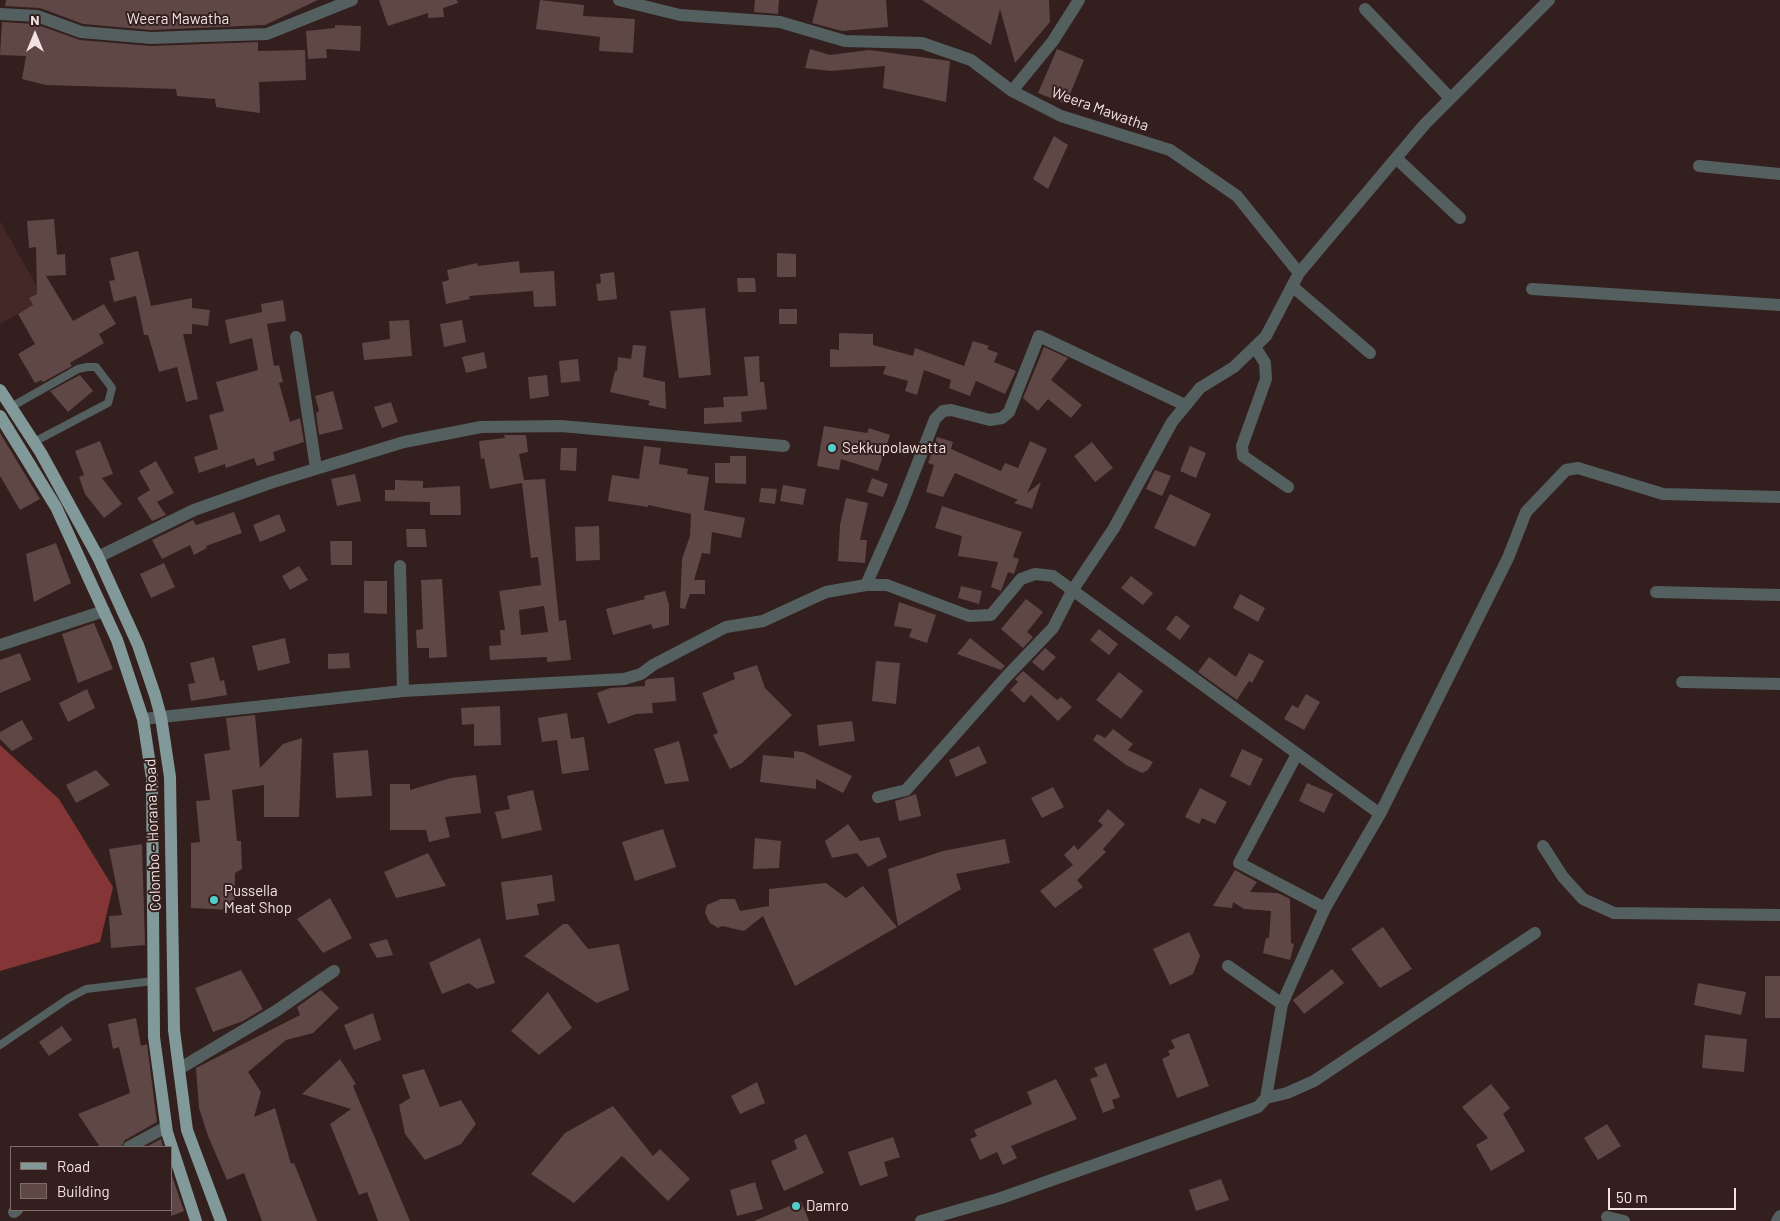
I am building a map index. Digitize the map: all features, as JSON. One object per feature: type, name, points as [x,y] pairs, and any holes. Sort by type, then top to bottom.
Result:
[{"type":"main road","name":"Colombo - Horana Road","points":[[0,390],[34,442],[98,557],[138,645],[161,717],[170,777],[174,1030],[187,1130],[222,1221]]},
{"type":"main road","name":"Colombo - Horana Road","points":[[1,422],[56,507],[125,661],[143,719],[152,778],[154,1037],[166,1126],[196,1221]]},
{"type":"street","name":"Weera Mawatha","points":[[0,14],[37,16],[81,32],[151,38],[196,37],[267,34],[352,0]]},
{"type":"street","name":"Weera Mawatha","points":[[619,0],[680,15],[780,22],[845,41],[922,43],[971,60],[1012,91],[1061,116],[1170,150],[1237,196],[1299,273]]},
{"type":"street","points":[[1012,91],[1052,41],[1080,0]]},
{"type":"street","points":[[878,798],[906,790],[1007,676],[1053,628],[1072,590],[1114,528],[1172,422],[1185,405],[1200,388],[1234,367],[1266,336],[1299,273],[1396,158],[1450,98],[1549,0]]},
{"type":"street","points":[[1365,9],[1450,98]]},
{"type":"street","points":[[1396,158],[1460,218]]},
{"type":"street","points":[[1699,166],[1780,174]]},
{"type":"street","points":[[1292,286],[1370,353]]},
{"type":"street","points":[[1532,289],[1780,305]]},
{"type":"street","points":[[866,586],[901,506],[935,419],[944,411],[951,410],[990,420],[1002,418],[1009,412],[1039,336],[1185,405]]},
{"type":"street","points":[[296,337],[316,468]]},
{"type":"street","points":[[1255,347],[1265,363],[1266,379],[1242,446],[1243,456],[1288,487]]},
{"type":"street","points":[[98,557],[194,510],[316,468],[404,442],[481,427],[561,426],[784,446]]},
{"type":"street","points":[[920,1221],[1001,1198],[1258,1107],[1266,1098],[1282,1004],[1325,908],[1380,814],[1508,558],[1526,512],[1566,470],[1578,468],[1664,494],[1780,497]]},
{"type":"street","points":[[400,566],[403,691]]},
{"type":"street","points":[[143,719],[403,691],[624,679],[641,674],[653,665],[726,628],[763,621],[826,592],[887,585],[969,616],[991,615],[1021,579],[1035,574],[1053,576],[1380,814]]},
{"type":"street","points":[[1656,592],[1780,595]]},
{"type":"street","points":[[0,645],[104,611]]},
{"type":"street","points":[[1682,682],[1780,684]]},
{"type":"street","points":[[1297,754],[1239,863],[1325,908]]},
{"type":"street","points":[[1543,846],[1563,877],[1583,899],[1614,912],[1780,915]]},
{"type":"street","points":[[1266,1098],[1287,1093],[1314,1081],[1535,933]]},
{"type":"street","points":[[1228,966],[1282,1004]]},
{"type":"street","points":[[179,1069],[276,1011],[334,971]]},
{"type":"street","points":[[131,1146],[166,1126]]},
{"type":"street","points":[[1777,1221],[1780,1216]]},
{"type":"street","points":[[1607,1217],[1624,1221]]},
{"type":"lane","points":[[11,407],[78,369],[87,367],[96,367],[112,388],[108,403],[34,442]]},
{"type":"lane","points":[[0,1045],[69,998],[86,989],[154,981]]},
{"type":"shaded area","points":[[0,221],[40,292],[29,298],[33,305],[0,324]]},
{"type":"shaded area","points":[[0,745],[59,799],[113,887],[100,942],[0,971]]},
{"type":"building","points":[[6,0],[318,0],[265,25],[151,30],[83,24],[40,8],[5,6]]},
{"type":"building","points":[[379,0],[457,0],[458,3],[443,8],[444,17],[428,18],[428,13],[388,26]]},
{"type":"building","points":[[540,0],[584,5],[583,16],[635,19],[633,53],[599,51],[600,37],[536,29]]},
{"type":"building","points":[[755,0],[779,0],[778,14],[754,12]]},
{"type":"building","points":[[818,0],[886,0],[888,27],[842,31],[812,23]]},
{"type":"building","points":[[922,0],[1049,0],[1050,22],[1015,63],[1000,9],[991,45]]},
{"type":"building","points":[[2,22],[35,24],[80,40],[151,46],[258,42],[258,51],[305,50],[306,80],[259,82],[260,113],[216,107],[215,99],[177,96],[176,89],[46,85],[22,79],[26,56],[0,55]]},
{"type":"building","points":[[335,25],[361,26],[360,51],[326,49],[327,58],[308,59],[306,31],[335,28]]},
{"type":"building","points":[[810,49],[830,55],[869,50],[950,61],[946,102],[883,88],[885,66],[831,71],[805,68]]},
{"type":"building","points":[[1057,49],[1084,60],[1066,104],[1038,93]]},
{"type":"building","points":[[1054,136],[1068,145],[1048,189],[1033,179]]},
{"type":"building","points":[[54,219],[57,255],[65,254],[66,275],[46,276],[73,321],[104,304],[116,324],[99,334],[104,343],[70,363],[72,366],[43,382],[41,380],[35,383],[18,354],[35,344],[18,314],[33,305],[29,298],[37,294],[36,247],[29,248],[27,221]]},
{"type":"building","points":[[138,251],[151,306],[192,298],[192,308],[210,310],[208,326],[192,324],[192,334],[183,334],[198,399],[186,402],[177,367],[159,372],[148,335],[144,335],[136,296],[114,302],[109,281],[115,280],[110,258]]},
{"type":"building","points":[[777,253],[796,254],[796,277],[777,277]]},
{"type":"building","points":[[519,261],[520,273],[554,271],[556,306],[534,307],[533,291],[469,296],[470,299],[446,304],[442,282],[449,280],[447,270],[477,263],[478,266]]},
{"type":"building","points":[[614,272],[617,299],[598,301],[596,284],[601,283],[600,274]]},
{"type":"building","points":[[737,278],[755,278],[756,292],[738,292]]},
{"type":"building","points":[[283,300],[286,321],[267,324],[274,366],[279,365],[283,382],[279,383],[290,422],[300,418],[304,442],[273,452],[275,460],[257,466],[254,458],[226,468],[225,464],[199,473],[194,457],[218,449],[209,415],[224,411],[216,382],[258,370],[252,338],[230,344],[225,320],[262,312],[261,304]]},
{"type":"building","points":[[705,308],[711,375],[679,378],[670,311]]},
{"type":"building","points":[[779,309],[797,309],[797,324],[779,324]]},
{"type":"building","points":[[409,320],[412,356],[364,360],[362,343],[390,339],[389,321]]},
{"type":"building","points":[[462,320],[466,342],[444,347],[440,324]]},
{"type":"building","points":[[839,333],[873,334],[873,345],[913,356],[915,348],[964,366],[973,341],[989,346],[987,349],[998,353],[994,362],[1016,371],[1005,394],[976,381],[970,396],[949,388],[951,380],[924,370],[917,395],[905,391],[908,381],[883,374],[886,366],[830,367],[830,349],[839,350]]},
{"type":"building","points":[[633,345],[646,346],[643,377],[665,382],[666,409],[648,405],[650,401],[610,392],[615,371],[617,371],[618,357],[631,359]]},
{"type":"building","points":[[1044,347],[1068,358],[1051,380],[1082,405],[1071,418],[1048,399],[1038,411],[1023,398]]},
{"type":"building","points":[[484,352],[487,368],[466,373],[462,357]]},
{"type":"building","points":[[759,356],[760,382],[764,382],[767,409],[741,412],[742,422],[704,424],[704,408],[724,407],[723,397],[748,396],[744,357]]},
{"type":"building","points":[[578,359],[580,381],[561,383],[559,361]]},
{"type":"building","points":[[80,375],[93,391],[68,412],[50,391]]},
{"type":"building","points":[[547,375],[549,396],[530,399],[528,377]]},
{"type":"building","points":[[333,391],[343,429],[319,435],[316,413],[319,411],[315,396]]},
{"type":"building","points":[[391,402],[398,422],[382,428],[374,407]]},
{"type":"building","points":[[824,426],[867,433],[869,428],[890,435],[878,471],[841,459],[839,470],[817,466]]},
{"type":"building","points":[[0,433],[40,499],[20,510],[0,476]]},
{"type":"building","points":[[504,435],[526,435],[528,452],[519,454],[524,480],[545,479],[559,621],[566,620],[571,660],[547,662],[547,657],[490,660],[489,646],[501,645],[500,630],[505,630],[499,591],[541,585],[538,557],[531,558],[522,483],[490,489],[484,458],[481,459],[479,441],[505,438]],"holes":[[[544,606],[548,632],[521,635],[519,610]]]},
{"type":"building","points":[[937,437],[953,442],[951,449],[1001,471],[1005,463],[1018,468],[1030,441],[1047,449],[1027,493],[1041,482],[1032,509],[1014,503],[1018,500],[955,473],[943,497],[926,492],[934,465],[928,463]]},
{"type":"building","points":[[100,441],[113,474],[102,478],[122,504],[104,518],[85,494],[79,477],[84,475],[75,451]]},
{"type":"building","points":[[1092,442],[1113,468],[1095,482],[1074,456]]},
{"type":"building","points":[[644,446],[661,448],[659,464],[688,469],[687,474],[709,477],[704,510],[745,518],[741,538],[712,532],[710,554],[702,553],[694,580],[705,580],[705,594],[690,594],[685,609],[680,608],[682,559],[690,536],[691,514],[648,505],[648,507],[608,501],[612,475],[639,479]]},
{"type":"building","points":[[1190,446],[1206,453],[1196,478],[1180,471]]},
{"type":"building","points":[[561,448],[577,448],[576,471],[560,470]]},
{"type":"building","points":[[730,456],[746,456],[746,484],[715,483],[715,463],[730,463]]},
{"type":"building","points":[[156,461],[174,493],[157,502],[166,515],[152,521],[137,498],[150,490],[139,471]]},
{"type":"building","points":[[1155,470],[1171,476],[1162,496],[1146,489]]},
{"type":"building","points":[[355,474],[361,501],[337,506],[331,479]]},
{"type":"building","points":[[872,478],[888,484],[883,497],[867,492]]},
{"type":"building","points":[[395,480],[423,481],[423,488],[460,486],[461,515],[430,515],[430,502],[385,501],[385,490],[395,490]]},
{"type":"building","points":[[783,485],[806,489],[803,505],[780,501]]},
{"type":"building","points":[[761,488],[777,489],[775,504],[759,502]]},
{"type":"building","points":[[1170,494],[1211,514],[1195,547],[1154,528]]},
{"type":"building","points":[[846,498],[868,503],[860,540],[867,540],[865,563],[838,561],[840,525]]},
{"type":"building","points":[[942,506],[1022,532],[1013,557],[1019,559],[1014,574],[1008,572],[1001,591],[991,587],[998,562],[958,556],[962,536],[935,528]]},
{"type":"building","points":[[234,512],[242,533],[206,546],[207,548],[194,555],[190,545],[162,559],[152,540],[193,520],[196,525]]},
{"type":"building","points":[[279,514],[286,531],[260,542],[253,525]]},
{"type":"building","points":[[599,526],[600,560],[576,561],[575,527]]},
{"type":"building","points":[[406,529],[425,529],[427,547],[407,547]]},
{"type":"building","points":[[330,541],[352,541],[352,565],[331,565]]},
{"type":"building","points":[[56,543],[71,583],[34,602],[26,554]]},
{"type":"building","points":[[164,563],[175,587],[151,598],[140,574]]},
{"type":"building","points":[[299,566],[308,580],[290,590],[282,576]]},
{"type":"building","points":[[1131,576],[1153,593],[1143,605],[1121,588]]},
{"type":"building","points":[[442,579],[447,657],[429,658],[429,648],[417,648],[416,630],[423,629],[421,580]]},
{"type":"building","points":[[364,581],[387,581],[387,614],[364,613]]},
{"type":"building","points":[[961,586],[982,591],[979,604],[958,598]]},
{"type":"building","points":[[665,591],[669,605],[669,625],[653,629],[651,624],[613,635],[606,609],[645,599],[644,596]]},
{"type":"building","points":[[1240,594],[1265,608],[1258,622],[1233,608]]},
{"type":"building","points":[[1026,599],[1043,612],[1027,632],[1033,637],[1023,648],[1001,629]]},
{"type":"building","points":[[899,602],[936,615],[927,643],[909,637],[912,629],[894,626]]},
{"type":"building","points":[[1176,615],[1190,626],[1180,640],[1166,629]]},
{"type":"building","points":[[94,623],[113,669],[78,683],[62,634]]},
{"type":"building","points":[[1099,629],[1118,644],[1109,655],[1090,640]]},
{"type":"building","points":[[285,638],[290,663],[258,671],[252,646]]},
{"type":"building","points":[[970,638],[1005,666],[1001,670],[957,654]]},
{"type":"building","points":[[1045,648],[1056,657],[1043,671],[1032,662]]},
{"type":"building","points":[[20,653],[31,680],[0,693],[0,660]]},
{"type":"building","points":[[349,653],[350,668],[328,669],[328,654]]},
{"type":"building","points":[[1249,653],[1264,661],[1252,683],[1249,681],[1237,700],[1198,672],[1209,657],[1236,677]]},
{"type":"building","points":[[214,657],[220,681],[224,680],[227,695],[191,701],[188,684],[195,683],[190,663]]},
{"type":"building","points":[[876,661],[900,663],[896,704],[872,701]]},
{"type":"building","points":[[757,665],[765,688],[792,715],[742,763],[730,769],[713,735],[718,733],[702,693],[735,679],[733,673]]},
{"type":"building","points":[[1023,671],[1057,700],[1061,697],[1072,707],[1058,721],[1031,695],[1024,703],[1010,690],[1018,682],[1015,679]]},
{"type":"building","points":[[1119,672],[1143,691],[1121,719],[1096,700]]},
{"type":"building","points":[[674,677],[676,701],[652,703],[653,713],[636,714],[608,724],[597,693],[610,688],[645,686],[645,681],[648,679]]},
{"type":"building","points":[[87,689],[95,708],[68,722],[59,703]]},
{"type":"building","points":[[1306,694],[1320,702],[1304,730],[1284,719],[1292,705],[1298,708]]},
{"type":"building","points":[[500,706],[501,745],[474,746],[474,724],[462,725],[461,708]]},
{"type":"building","points":[[567,713],[571,739],[584,737],[589,770],[562,774],[557,740],[542,742],[538,718]]},
{"type":"building","points":[[255,715],[260,768],[283,744],[302,738],[299,817],[264,817],[264,785],[232,790],[237,841],[241,841],[242,869],[235,873],[234,910],[191,908],[191,843],[200,842],[196,801],[210,800],[204,754],[230,750],[226,718]]},
{"type":"building","points":[[22,720],[33,739],[12,751],[0,739],[0,732]]},
{"type":"building","points":[[852,721],[855,741],[819,746],[817,725]]},
{"type":"building","points":[[1113,729],[1133,744],[1128,750],[1153,762],[1148,770],[1142,773],[1126,765],[1093,740],[1097,734],[1105,738]]},
{"type":"building","points":[[679,741],[689,781],[665,784],[654,749]]},
{"type":"building","points":[[979,746],[987,763],[956,777],[949,760]]},
{"type":"building","points":[[1242,749],[1263,759],[1250,786],[1230,776]]},
{"type":"building","points":[[368,750],[372,796],[336,798],[333,753]]},
{"type":"building","points":[[794,751],[803,752],[852,776],[843,793],[816,779],[816,789],[760,782],[763,755],[794,758]]},
{"type":"building","points":[[96,770],[110,785],[76,803],[66,785]]},
{"type":"building","points":[[476,775],[481,813],[445,817],[450,837],[429,842],[426,830],[390,830],[390,784],[410,784],[410,790],[451,778]]},
{"type":"building","points":[[1307,783],[1333,794],[1324,813],[1299,801]]},
{"type":"building","points":[[1053,787],[1064,807],[1042,818],[1031,798]]},
{"type":"building","points":[[1200,788],[1227,802],[1215,824],[1202,818],[1199,824],[1185,817]]},
{"type":"building","points":[[533,790],[542,830],[502,839],[495,812],[510,809],[507,796]]},
{"type":"building","points":[[916,794],[921,816],[899,821],[895,801]]},
{"type":"building","points":[[1108,809],[1125,824],[1103,849],[1106,852],[1077,880],[1083,887],[1055,908],[1040,891],[1073,865],[1064,855],[1074,845],[1078,850],[1103,825],[1098,821]]},
{"type":"building","points":[[848,824],[860,841],[879,837],[887,857],[868,867],[857,853],[832,858],[825,841]]},
{"type":"building","points":[[663,829],[676,867],[635,881],[622,842]]},
{"type":"building","points":[[755,838],[781,841],[779,868],[753,869]]},
{"type":"building","points":[[1005,839],[1010,863],[956,874],[961,889],[898,926],[888,869],[943,851]]},
{"type":"building","points":[[142,844],[145,945],[111,948],[109,916],[122,915],[109,849]]},
{"type":"building","points":[[428,853],[446,886],[396,898],[384,872]]},
{"type":"building","points":[[1235,870],[1257,882],[1250,892],[1278,893],[1290,899],[1291,943],[1294,944],[1290,960],[1263,953],[1266,938],[1269,938],[1271,911],[1244,909],[1233,902],[1232,908],[1213,906]]},
{"type":"building","points":[[552,875],[555,901],[537,904],[539,915],[506,920],[501,882]]},
{"type":"building","points":[[826,883],[846,898],[863,886],[897,927],[795,986],[763,916],[744,931],[722,926],[718,928],[710,923],[705,913],[707,905],[721,899],[735,899],[740,911],[769,906],[769,889]]},
{"type":"building","points":[[330,898],[352,938],[323,953],[297,919]]},
{"type":"building","points":[[563,924],[568,924],[588,949],[619,944],[629,990],[597,1003],[524,956]]},
{"type":"building","points":[[1383,927],[1412,969],[1380,988],[1351,949]]},
{"type":"building","points":[[1189,932],[1200,956],[1193,974],[1170,985],[1153,949]]},
{"type":"building","points":[[480,938],[495,983],[477,989],[469,983],[442,994],[429,963]]},
{"type":"building","points":[[387,939],[393,955],[377,958],[369,944]]},
{"type":"building","points":[[1332,969],[1344,983],[1304,1014],[1293,1000]]},
{"type":"building","points":[[241,970],[263,1009],[243,1021],[213,1032],[195,988]]},
{"type":"building","points":[[1765,976],[1780,976],[1780,1018],[1765,1018]]},
{"type":"building","points":[[1698,983],[1746,992],[1741,1015],[1694,1005]]},
{"type":"building","points":[[321,990],[339,1008],[313,1033],[286,1040],[248,1072],[261,1092],[254,1117],[275,1108],[291,1164],[294,1163],[317,1221],[262,1221],[244,1173],[227,1180],[208,1136],[199,1108],[196,1068],[300,1015],[297,1007]]},
{"type":"building","points":[[548,992],[572,1028],[539,1055],[511,1031]]},
{"type":"building","points":[[373,1013],[381,1040],[354,1050],[344,1025]]},
{"type":"building","points":[[136,1018],[141,1046],[147,1044],[157,1122],[125,1140],[122,1146],[99,1146],[78,1114],[130,1093],[119,1047],[113,1049],[108,1024]]},
{"type":"building","points":[[62,1026],[72,1040],[49,1056],[39,1042]]},
{"type":"building","points":[[1189,1033],[1209,1086],[1177,1098],[1162,1059],[1170,1055],[1168,1051],[1175,1048],[1171,1040]]},
{"type":"building","points":[[1705,1035],[1747,1039],[1744,1072],[1702,1068]]},
{"type":"building","points":[[340,1059],[356,1084],[353,1086],[410,1221],[378,1221],[367,1192],[359,1195],[330,1124],[351,1109],[302,1094]]},
{"type":"building","points":[[1106,1063],[1120,1097],[1112,1100],[1115,1108],[1103,1113],[1090,1079],[1098,1076],[1094,1068]]},
{"type":"building","points":[[424,1069],[440,1107],[461,1100],[476,1124],[461,1144],[425,1160],[405,1134],[399,1105],[410,1098],[402,1075]]},
{"type":"building","points":[[1056,1079],[1077,1119],[1011,1146],[1017,1158],[1003,1165],[997,1152],[980,1160],[970,1139],[977,1136],[974,1130],[1032,1104],[1027,1092]]},
{"type":"building","points":[[757,1082],[765,1103],[740,1114],[731,1096]]},
{"type":"building","points":[[1491,1084],[1510,1108],[1503,1114],[1525,1151],[1491,1171],[1476,1145],[1488,1138],[1462,1107]]},
{"type":"building","points":[[613,1106],[653,1156],[660,1149],[690,1179],[668,1201],[622,1156],[574,1203],[531,1174],[565,1133]]},
{"type":"building","points":[[1607,1124],[1621,1146],[1598,1160],[1584,1138]]},
{"type":"building","points":[[806,1134],[824,1173],[784,1191],[771,1161],[797,1149],[794,1140]]},
{"type":"building","points":[[893,1137],[900,1157],[884,1162],[888,1176],[860,1186],[848,1152]]},
{"type":"building","points":[[161,1139],[163,1146],[148,1146]]},
{"type":"building","points":[[172,1176],[184,1211],[171,1216],[172,1211]]},
{"type":"building","points":[[1221,1179],[1229,1200],[1196,1211],[1189,1190]]},
{"type":"building","points":[[755,1182],[763,1209],[737,1216],[730,1190]]},
{"type":"building","name":"Damro","points":[[801,1201],[809,1221],[754,1221]]},
{"type":"place","name":"Sekkupolawatta","points":[[832,448]]},
{"type":"place","name":"Pussella Meat Shop","points":[[214,900]]},
{"type":"place","name":"Damro","points":[[796,1206]]}]
